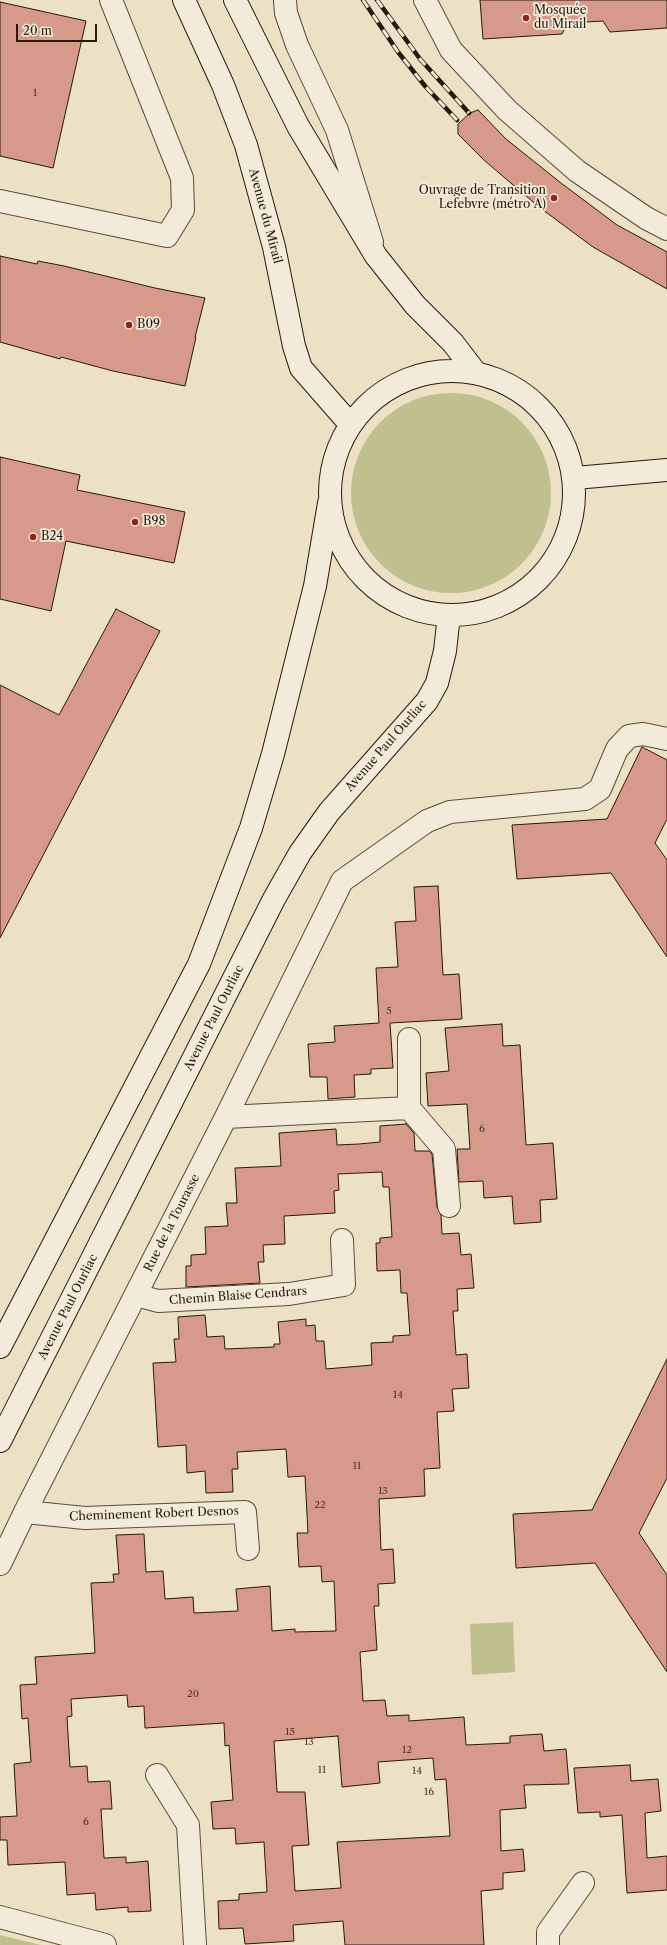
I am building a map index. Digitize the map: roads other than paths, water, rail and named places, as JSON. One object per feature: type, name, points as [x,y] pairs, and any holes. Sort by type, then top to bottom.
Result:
[{"type":"street","points":[[0,201],[166,236],[183,210],[182,178],[112,0]]},
{"type":"street","name":"Avenue du Mirail","points":[[184,0],[223,85],[246,145],[274,247],[294,346],[301,368],[350,424]]},
{"type":"street","points":[[235,0],[298,126],[376,256],[414,305],[453,343],[476,373]]},
{"type":"street","points":[[285,0],[286,13],[297,45],[337,130],[376,256]]},
{"type":"street","points":[[426,0],[451,50],[507,110],[577,171],[646,218],[667,229]]},
{"type":"street","points":[[0,1347],[200,964],[250,828],[273,754],[315,586],[330,503],[332,468],[350,424],[369,402],[392,386],[412,377],[433,372],[455,371],[476,373],[503,382],[527,396],[548,417],[561,438],[575,478],[571,520],[562,546],[547,569],[528,588],[504,603],[477,612],[449,615],[421,611],[395,601],[373,586],[354,566],[341,546],[334,525],[330,503]]},
{"type":"street","points":[[575,478],[667,470]]},
{"type":"street","name":"Avenue Paul Ourliac","points":[[0,1441],[274,899],[296,860],[329,812],[427,701],[437,682],[445,651],[449,615]]},
{"type":"street","name":"Rue de la Tourasse","points":[[0,1564],[226,1117],[342,881],[426,821],[450,812],[586,799],[600,789],[617,749],[629,736],[643,734],[667,739]]},
{"type":"street","points":[[409,1039],[409,1108],[444,1148],[449,1206]]},
{"type":"street","points":[[226,1117],[409,1108]]},
{"type":"street","name":"Chemin Blaise Cendrars","points":[[136,1295],[158,1302],[289,1294],[344,1284],[342,1240]]},
{"type":"street","name":"Cheminement Robert Desnos","points":[[25,1512],[85,1518],[245,1512],[248,1549]]},
{"type":"street","points":[[157,1775],[188,1825],[195,1945]]},
{"type":"street","points":[[548,1945],[548,1932],[583,1883]]},
{"type":"street","points":[[0,1917],[105,1945]]},
{"type":"railway","points":[[363,0],[398,52],[425,86],[457,120]]},
{"type":"railway","points":[[377,0],[420,59],[469,113]]},
{"type":"place","name":"Mosquée du Mirail","points":[[526,18]]},
{"type":"place","name":"Ouvrage de Transition Lefebvre (métro A)","points":[[554,198]]},
{"type":"place","name":"B09","points":[[129,325]]},
{"type":"place","name":"B98","points":[[135,522]]},
{"type":"place","name":"B24","points":[[33,537]]}]
